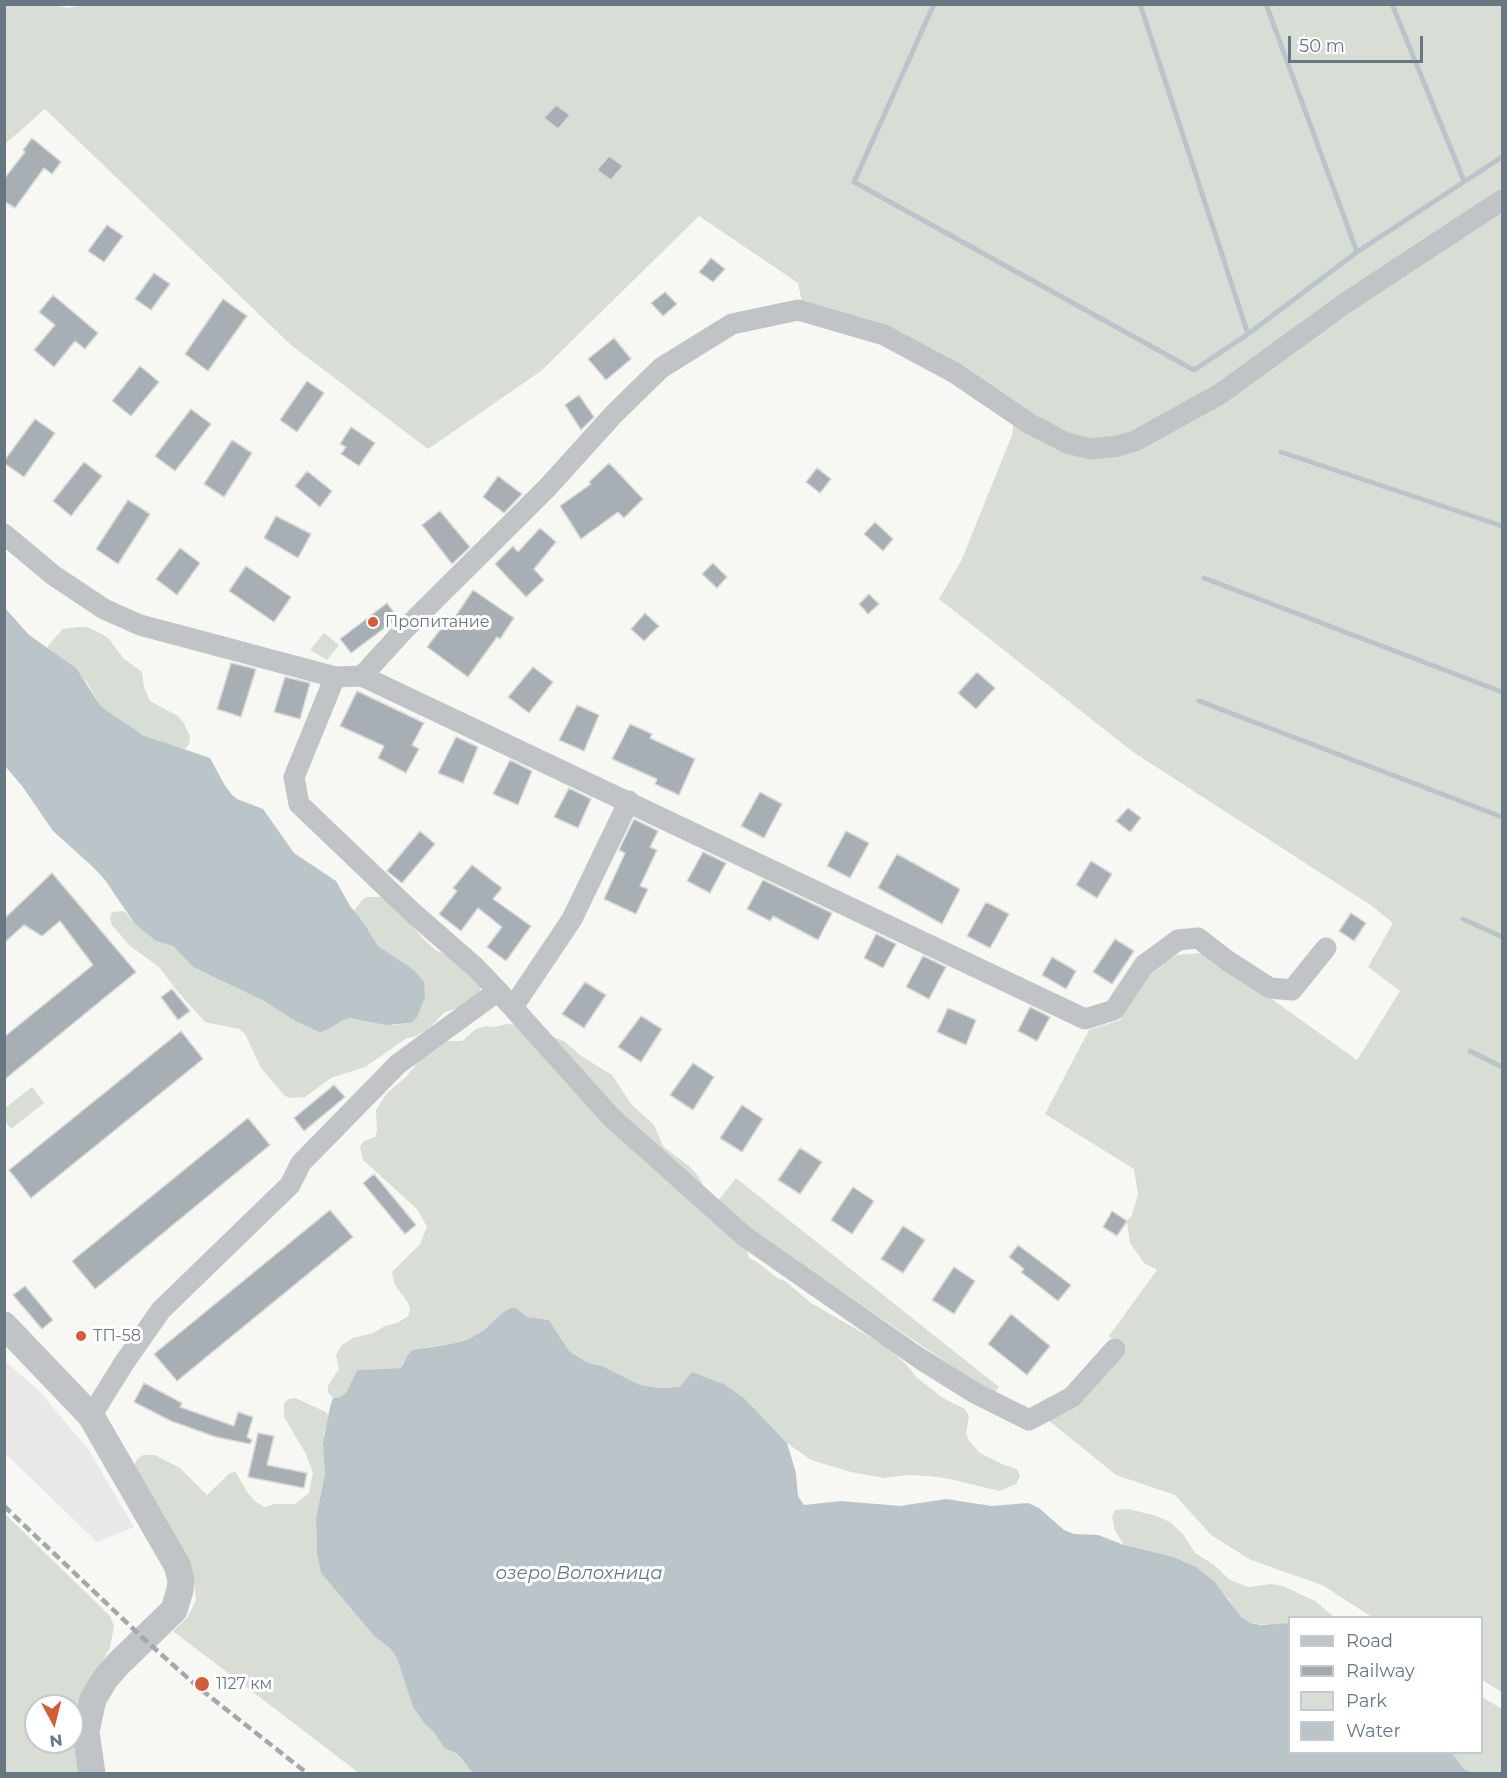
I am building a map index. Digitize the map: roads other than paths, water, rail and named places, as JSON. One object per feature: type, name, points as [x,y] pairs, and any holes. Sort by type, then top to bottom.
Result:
[{"type":"street","points":[[362,676],[404,630],[547,488],[614,414],[661,368],[732,324],[798,310],[884,335],[955,373],[1030,424],[1067,443],[1091,449],[1118,446],[1135,441],[1220,394],[1344,304],[1503,200]]},
{"type":"street","points":[[4,534],[53,575],[104,609],[140,625],[335,677],[362,676],[1085,1019],[1114,1010],[1144,965],[1178,940],[1198,938],[1270,988],[1292,990],[1326,948]]},
{"type":"street","points":[[335,677],[294,777],[299,804],[412,912],[475,967],[611,1117],[744,1236],[975,1394],[1029,1420],[1072,1397],[1115,1349]]},
{"type":"street","points":[[513,1007],[572,919],[629,801]]},
{"type":"street","points":[[91,1416],[161,1310],[290,1185],[301,1163],[398,1064],[498,991]]},
{"type":"street","points":[[4,1325],[91,1416],[177,1565],[181,1580],[174,1610],[118,1664],[97,1691],[86,1731],[87,1752],[92,1773]]},
{"type":"water","points":[[5,608],[29,635],[76,668],[100,705],[107,711],[143,735],[210,758],[232,795],[263,809],[294,853],[336,881],[350,906],[378,946],[414,970],[424,982],[425,997],[417,1017],[411,1023],[386,1025],[350,1018],[320,1032],[295,1021],[264,1001],[193,967],[173,946],[156,941],[135,924],[105,880],[53,831],[5,766]]},
{"type":"water","name":"озеро Волохница","points":[[516,1308],[528,1317],[549,1320],[569,1351],[588,1363],[602,1366],[640,1385],[659,1388],[679,1387],[692,1372],[724,1384],[744,1398],[787,1443],[796,1473],[798,1496],[804,1505],[841,1501],[900,1506],[946,1499],[992,1506],[1028,1503],[1039,1508],[1064,1530],[1074,1534],[1098,1535],[1124,1545],[1173,1557],[1196,1567],[1214,1581],[1241,1617],[1250,1623],[1261,1625],[1288,1623],[1288,1754],[1453,1754],[1465,1770],[1474,1773],[473,1773],[457,1754],[444,1748],[413,1707],[397,1658],[391,1649],[374,1636],[321,1573],[317,1554],[316,1519],[325,1473],[323,1443],[330,1407],[333,1398],[346,1393],[357,1370],[401,1368],[413,1350],[467,1340],[483,1331],[502,1313]]},
{"type":"waterway","points":[[934,4],[854,182],[1194,370],[1248,334],[1357,252],[1502,157]]},
{"type":"waterway","points":[[1140,4],[1248,334]]},
{"type":"waterway","points":[[1266,4],[1357,252]]},
{"type":"waterway","points":[[1392,4],[1464,181]]},
{"type":"waterway","points":[[1281,452],[1502,526]]},
{"type":"waterway","points":[[1204,578],[1502,692]]},
{"type":"waterway","points":[[1199,701],[1502,817]]},
{"type":"waterway","points":[[1463,919],[1502,937]]},
{"type":"waterway","points":[[1470,1051],[1502,1067]]},
{"type":"railway","points":[[4,1506],[199,1688],[308,1774]]},
{"type":"place","name":"Пропитание","points":[[373,622]]},
{"type":"place","name":"ТП-58","points":[[81,1336]]},
{"type":"place","name":"1127 км","points":[[202,1684]]}]
